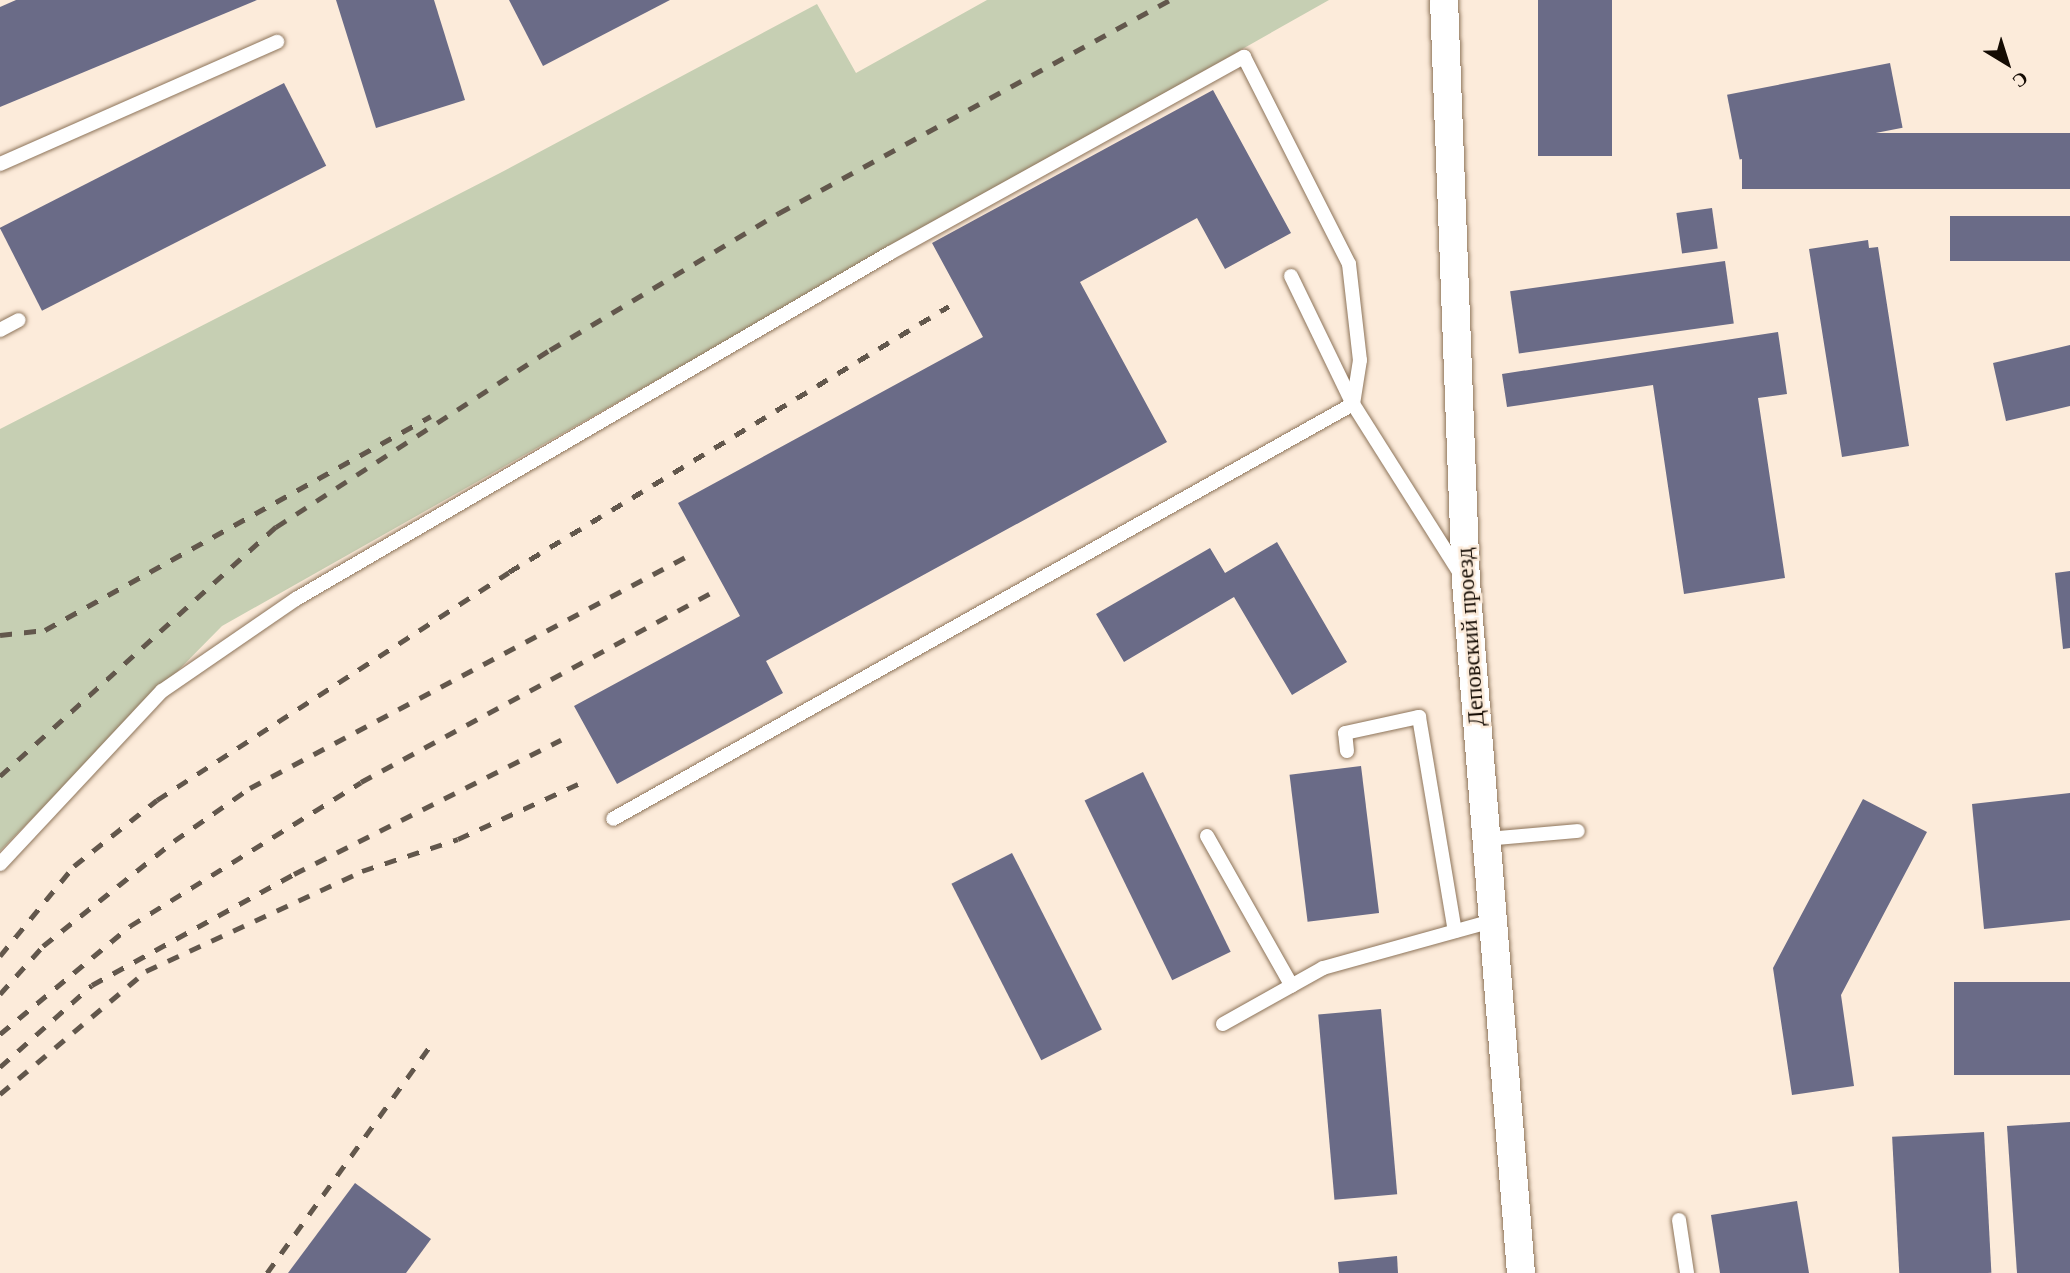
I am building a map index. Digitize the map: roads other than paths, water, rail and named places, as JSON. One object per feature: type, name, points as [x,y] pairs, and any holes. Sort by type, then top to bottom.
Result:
[{"type":"street","name":"Деповский проезд","points":[[1444,0],[1466,582],[1521,1273]]},
{"type":"lane","points":[[0,164],[277,42]]},
{"type":"lane","points":[[0,864],[162,691],[296,599],[890,253],[1244,57],[1349,264],[1360,360],[1353,404]]},
{"type":"lane","points":[[1291,276],[1353,404],[1466,582]]},
{"type":"lane","points":[[0,330],[19,320]]},
{"type":"lane","points":[[613,819],[1353,404]]},
{"type":"lane","points":[[1347,751],[1345,733],[1419,717],[1455,931]]},
{"type":"lane","points":[[1486,839],[1578,831]]},
{"type":"lane","points":[[1207,836],[1292,986]]},
{"type":"lane","points":[[1223,1024],[1323,968],[1493,921]]},
{"type":"lane","points":[[1679,1220],[1688,1273]]},
{"type":"railway","points":[[0,776],[276,527],[550,350],[779,213],[1169,0]]},
{"type":"railway","points":[[0,956],[74,866],[157,800],[509,572],[949,306]]},
{"type":"railway","points":[[0,635],[45,630],[431,416]]},
{"type":"railway","points":[[0,994],[43,946],[174,841],[250,788],[693,553]]},
{"type":"railway","points":[[0,1034],[130,926],[361,782],[716,590]]},
{"type":"railway","points":[[0,1067],[92,985],[294,874],[561,740]]},
{"type":"railway","points":[[0,1094],[146,971],[362,871],[458,839],[578,784]]},
{"type":"railway","points":[[267,1273],[433,1042]]}]
